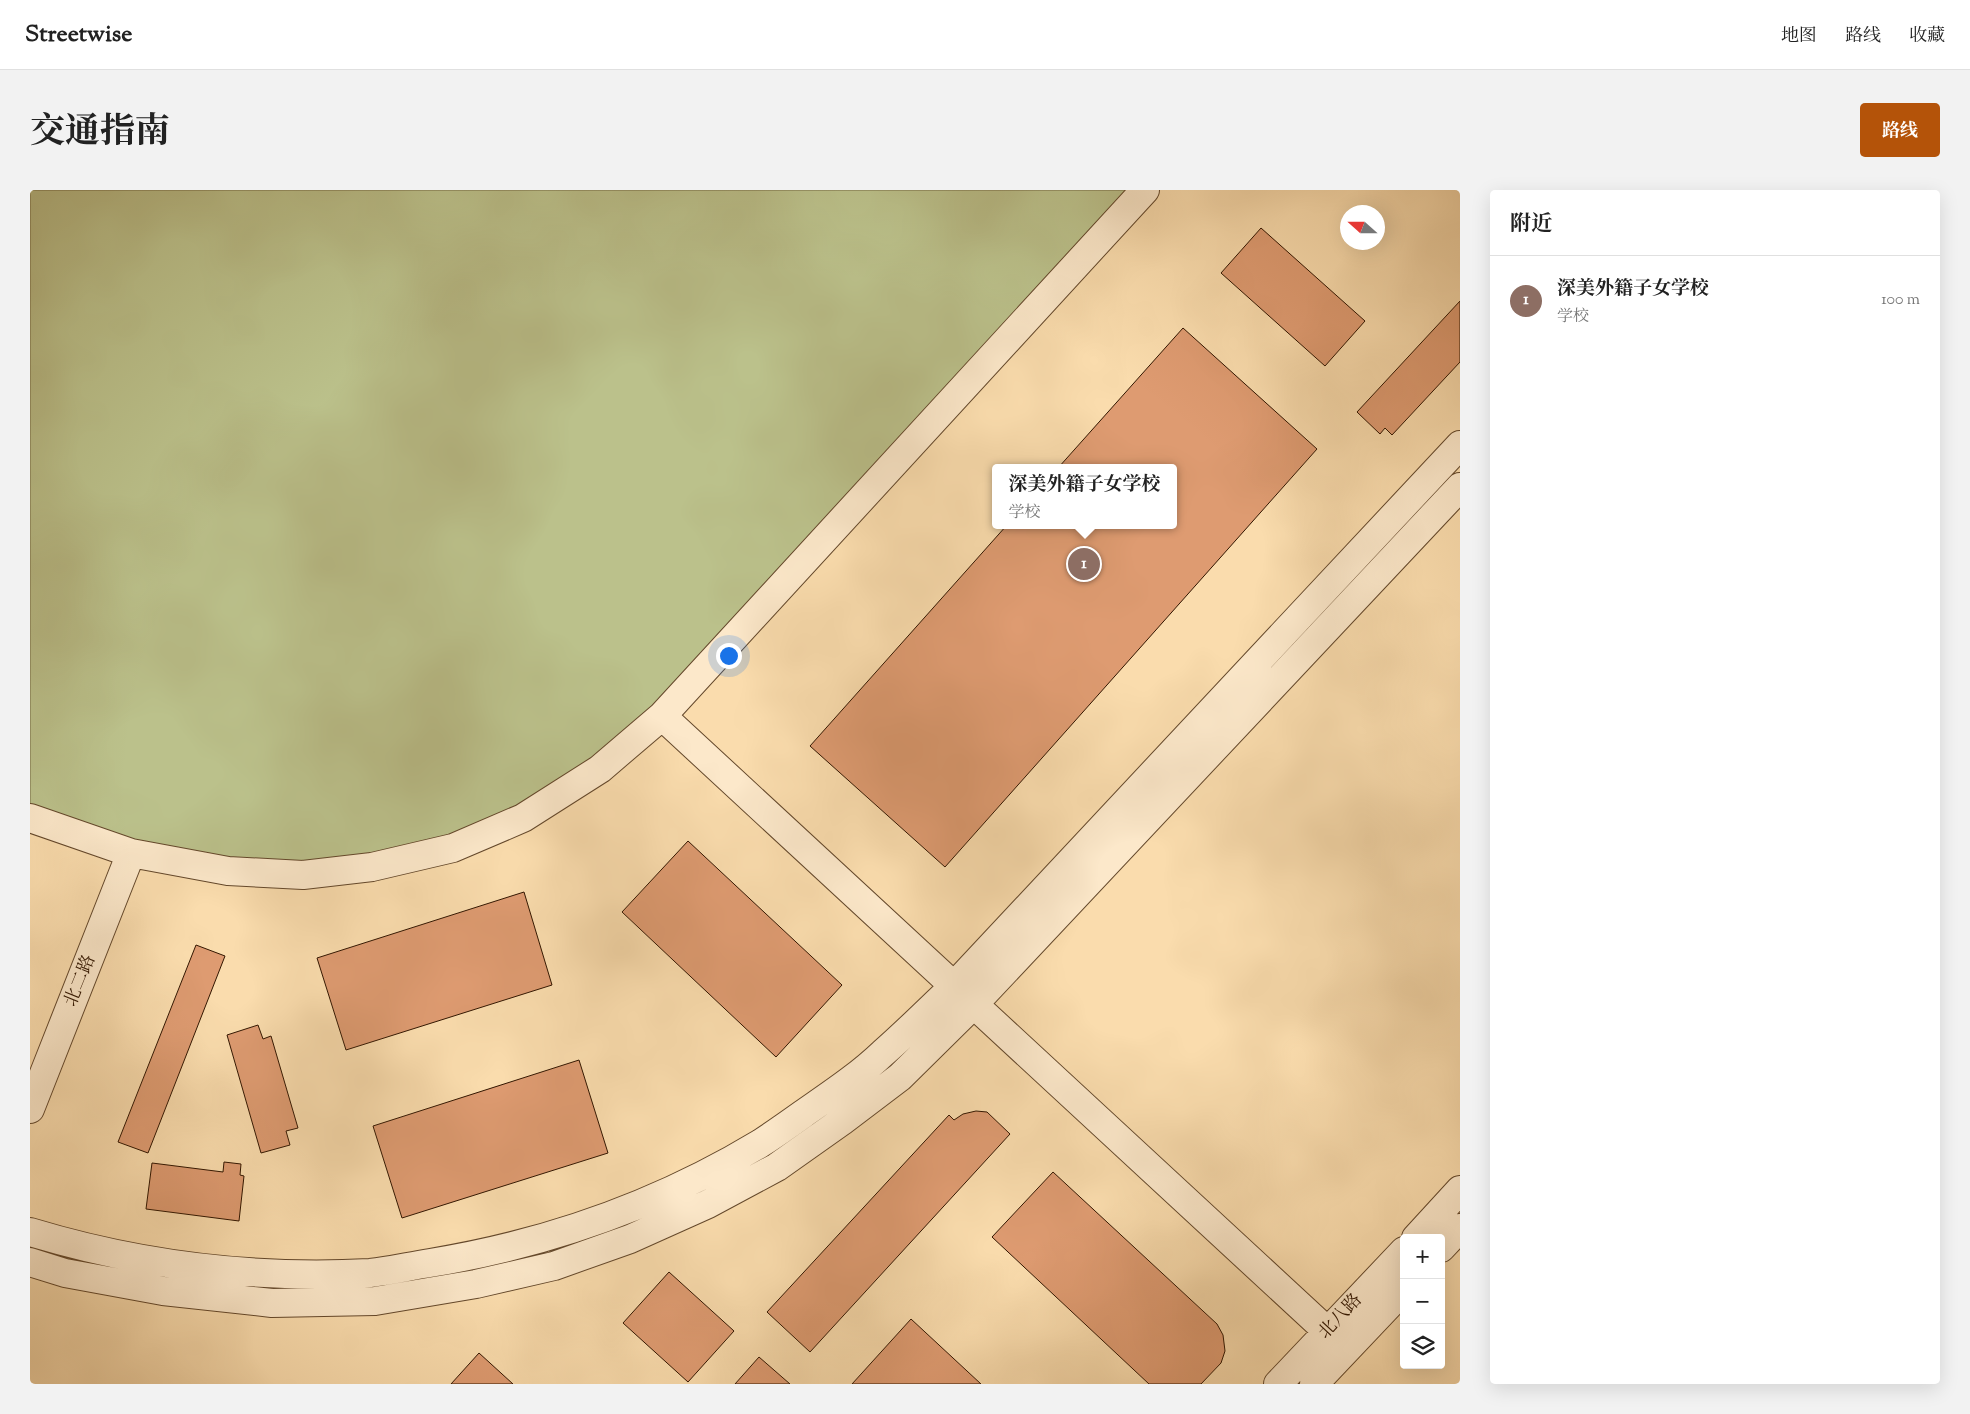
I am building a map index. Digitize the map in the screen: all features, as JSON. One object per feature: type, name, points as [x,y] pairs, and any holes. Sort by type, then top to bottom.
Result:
[{"type":"street","points":[[30,818],[131,854],[228,871],[303,875],[372,867],[453,848],[523,818],[600,769],[662,716],[1145,190]]},
{"type":"street","points":[[30,1232],[72,1245],[168,1263],[274,1274],[372,1272],[470,1256],[545,1238],[620,1212],[696,1178],[762,1142],[826,1098],[882,1055],[953,987],[1460,445]]},
{"type":"street","points":[[30,1262],[65,1273],[164,1291],[272,1303],[375,1301],[476,1284],[554,1266],[630,1239],[708,1204],[777,1167],[842,1122],[900,1077],[974,1004],[1460,487]]},
{"type":"street","points":[[662,716],[1336,1341]]},
{"type":"street","name":"北二路","points":[[30,1109],[131,854]]},
{"type":"street","points":[[1420,1234],[1460,1190]]},
{"type":"street","points":[[1445,1244],[1460,1228]]},
{"type":"street","name":"北八路","points":[[1314,1384],[1336,1341],[1400,1256]]},
{"type":"street","name":"北八路","points":[[1278,1384],[1400,1292]]},
{"type":"green space","points":[[30,190],[1145,190],[662,716],[453,848],[228,871],[30,817]]},
{"type":"building","points":[[1261,228],[1365,321],[1325,366],[1221,273]]},
{"type":"building","points":[[1460,301],[1460,362],[1392,435],[1385,428],[1380,434],[1357,412]]},
{"type":"building","points":[[1183,328],[1317,449],[945,867],[810,746],[1003,529],[1177,529],[1177,464],[1062,464]]},
{"type":"building","points":[[688,841],[842,985],[776,1057],[622,912]]},
{"type":"building","points":[[524,892],[552,985],[346,1050],[317,958]]},
{"type":"building","points":[[196,945],[225,956],[148,1153],[118,1142]]},
{"type":"building","points":[[258,1025],[263,1039],[271,1036],[298,1128],[286,1131],[290,1145],[261,1153],[227,1035]]},
{"type":"building","points":[[579,1060],[608,1153],[402,1218],[373,1126]]},
{"type":"building","points":[[976,1111],[987,1112],[1010,1134],[810,1352],[767,1312],[949,1115],[954,1120],[963,1114]]},
{"type":"building","points":[[224,1162],[241,1164],[240,1175],[244,1176],[239,1221],[146,1209],[152,1163],[223,1172]]},
{"type":"building","points":[[1053,1172],[1217,1324],[1223,1335],[1225,1351],[1221,1363],[1201,1384],[1149,1384],[992,1237]]},
{"type":"building","points":[[669,1272],[734,1331],[688,1382],[623,1323]]},
{"type":"building","points":[[911,1319],[981,1384],[852,1384]]},
{"type":"building","points":[[479,1353],[513,1384],[451,1384]]},
{"type":"building","points":[[759,1357],[790,1384],[735,1384]]},
{"type":"place","name":"深美外籍子女学校","points":[[1084,564]]}]
